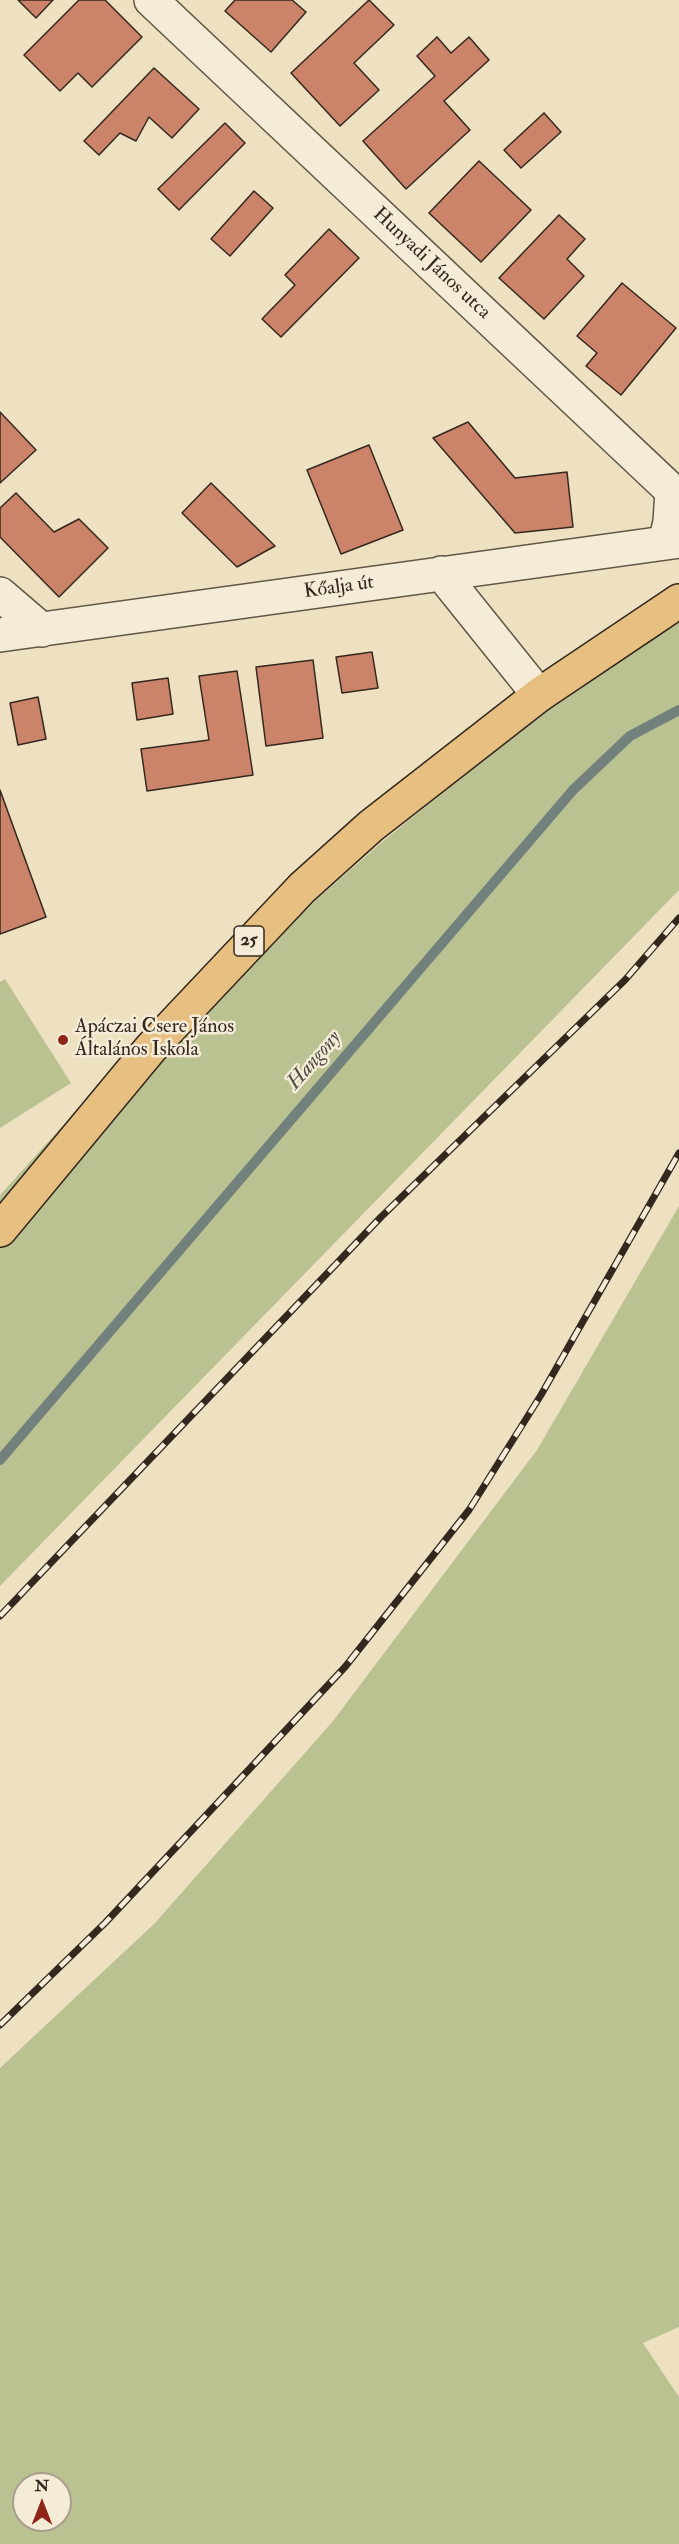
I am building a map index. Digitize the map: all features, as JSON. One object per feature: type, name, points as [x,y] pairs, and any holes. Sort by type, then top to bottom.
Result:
[{"type":"main road","name":"25","points":[[0,1230],[151,1048],[302,888],[371,826],[539,695],[679,601]]},
{"type":"street","name":"Hunyadi János utca","points":[[151,0],[672,491],[670,522],[672,542]]},
{"type":"street","name":"Kőalja út","points":[[0,635],[672,542]]},
{"type":"street","points":[[441,573],[539,695]]},
{"type":"street","points":[[0,594],[42,630]]},
{"type":"green space","points":[[679,623],[679,890],[0,1586],[0,1195],[122,1060],[314,902],[382,842],[563,695]]},
{"type":"green space","points":[[5,979],[71,1083],[0,1128],[0,982]]},
{"type":"green space","points":[[679,1206],[679,2327],[643,2343],[679,2397],[679,2544],[0,2544],[0,2068],[155,1923],[333,1721],[537,1450]]},
{"type":"building","points":[[18,0],[53,0],[36,18]]},
{"type":"building","points":[[79,0],[105,0],[142,37],[92,87],[78,73],[60,91],[24,55]]},
{"type":"building","points":[[235,0],[292,0],[306,12],[271,52],[225,11]]},
{"type":"building","points":[[369,0],[394,25],[354,63],[379,90],[340,126],[291,73]]},
{"type":"building","points":[[437,37],[451,53],[469,37],[489,60],[444,101],[470,130],[406,189],[363,141],[435,76],[417,56]]},
{"type":"building","points":[[154,68],[199,109],[172,138],[149,117],[136,141],[120,133],[99,155],[84,141]]},
{"type":"building","points":[[544,113],[561,132],[521,168],[504,150]]},
{"type":"building","points":[[225,123],[245,143],[179,210],[158,189]]},
{"type":"building","points":[[479,161],[531,210],[481,262],[429,213]]},
{"type":"building","points":[[254,191],[273,208],[230,256],[211,239]]},
{"type":"building","points":[[559,215],[585,239],[567,259],[584,276],[544,319],[499,278]]},
{"type":"building","points":[[329,229],[359,258],[281,337],[262,319],[295,285],[285,275]]},
{"type":"building","points":[[622,283],[676,328],[621,395],[586,366],[597,353],[577,336]]},
{"type":"building","points":[[0,412],[36,450],[0,483]]},
{"type":"building","points":[[468,422],[515,478],[567,472],[573,527],[515,533],[433,438]]},
{"type":"building","points":[[369,445],[403,530],[341,554],[307,470]]},
{"type":"building","points":[[211,483],[275,546],[237,567],[182,513]]},
{"type":"building","points":[[16,493],[54,532],[79,519],[108,548],[59,597],[0,537],[0,508]]},
{"type":"building","points":[[372,652],[378,688],[342,693],[336,657]]},
{"type":"building","points":[[313,660],[323,738],[266,746],[256,667]]},
{"type":"building","points":[[237,671],[253,775],[147,791],[141,749],[209,740],[199,676]]},
{"type":"building","points":[[168,678],[173,714],[137,720],[132,683]]},
{"type":"building","points":[[38,697],[46,739],[18,745],[10,703]]},
{"type":"building","points":[[0,790],[46,917],[0,934]]},
{"type":"waterway","name":"Hangony","points":[[0,1460],[573,790],[630,736],[679,710]]},
{"type":"railway","points":[[0,1616],[381,1217],[625,980],[679,918]]},
{"type":"railway","points":[[0,2025],[105,1923],[345,1667],[469,1510],[541,1395],[679,1153]]},
{"type":"place","name":"Apáczai Csere János Általános Iskola","points":[[63,1040]]}]
